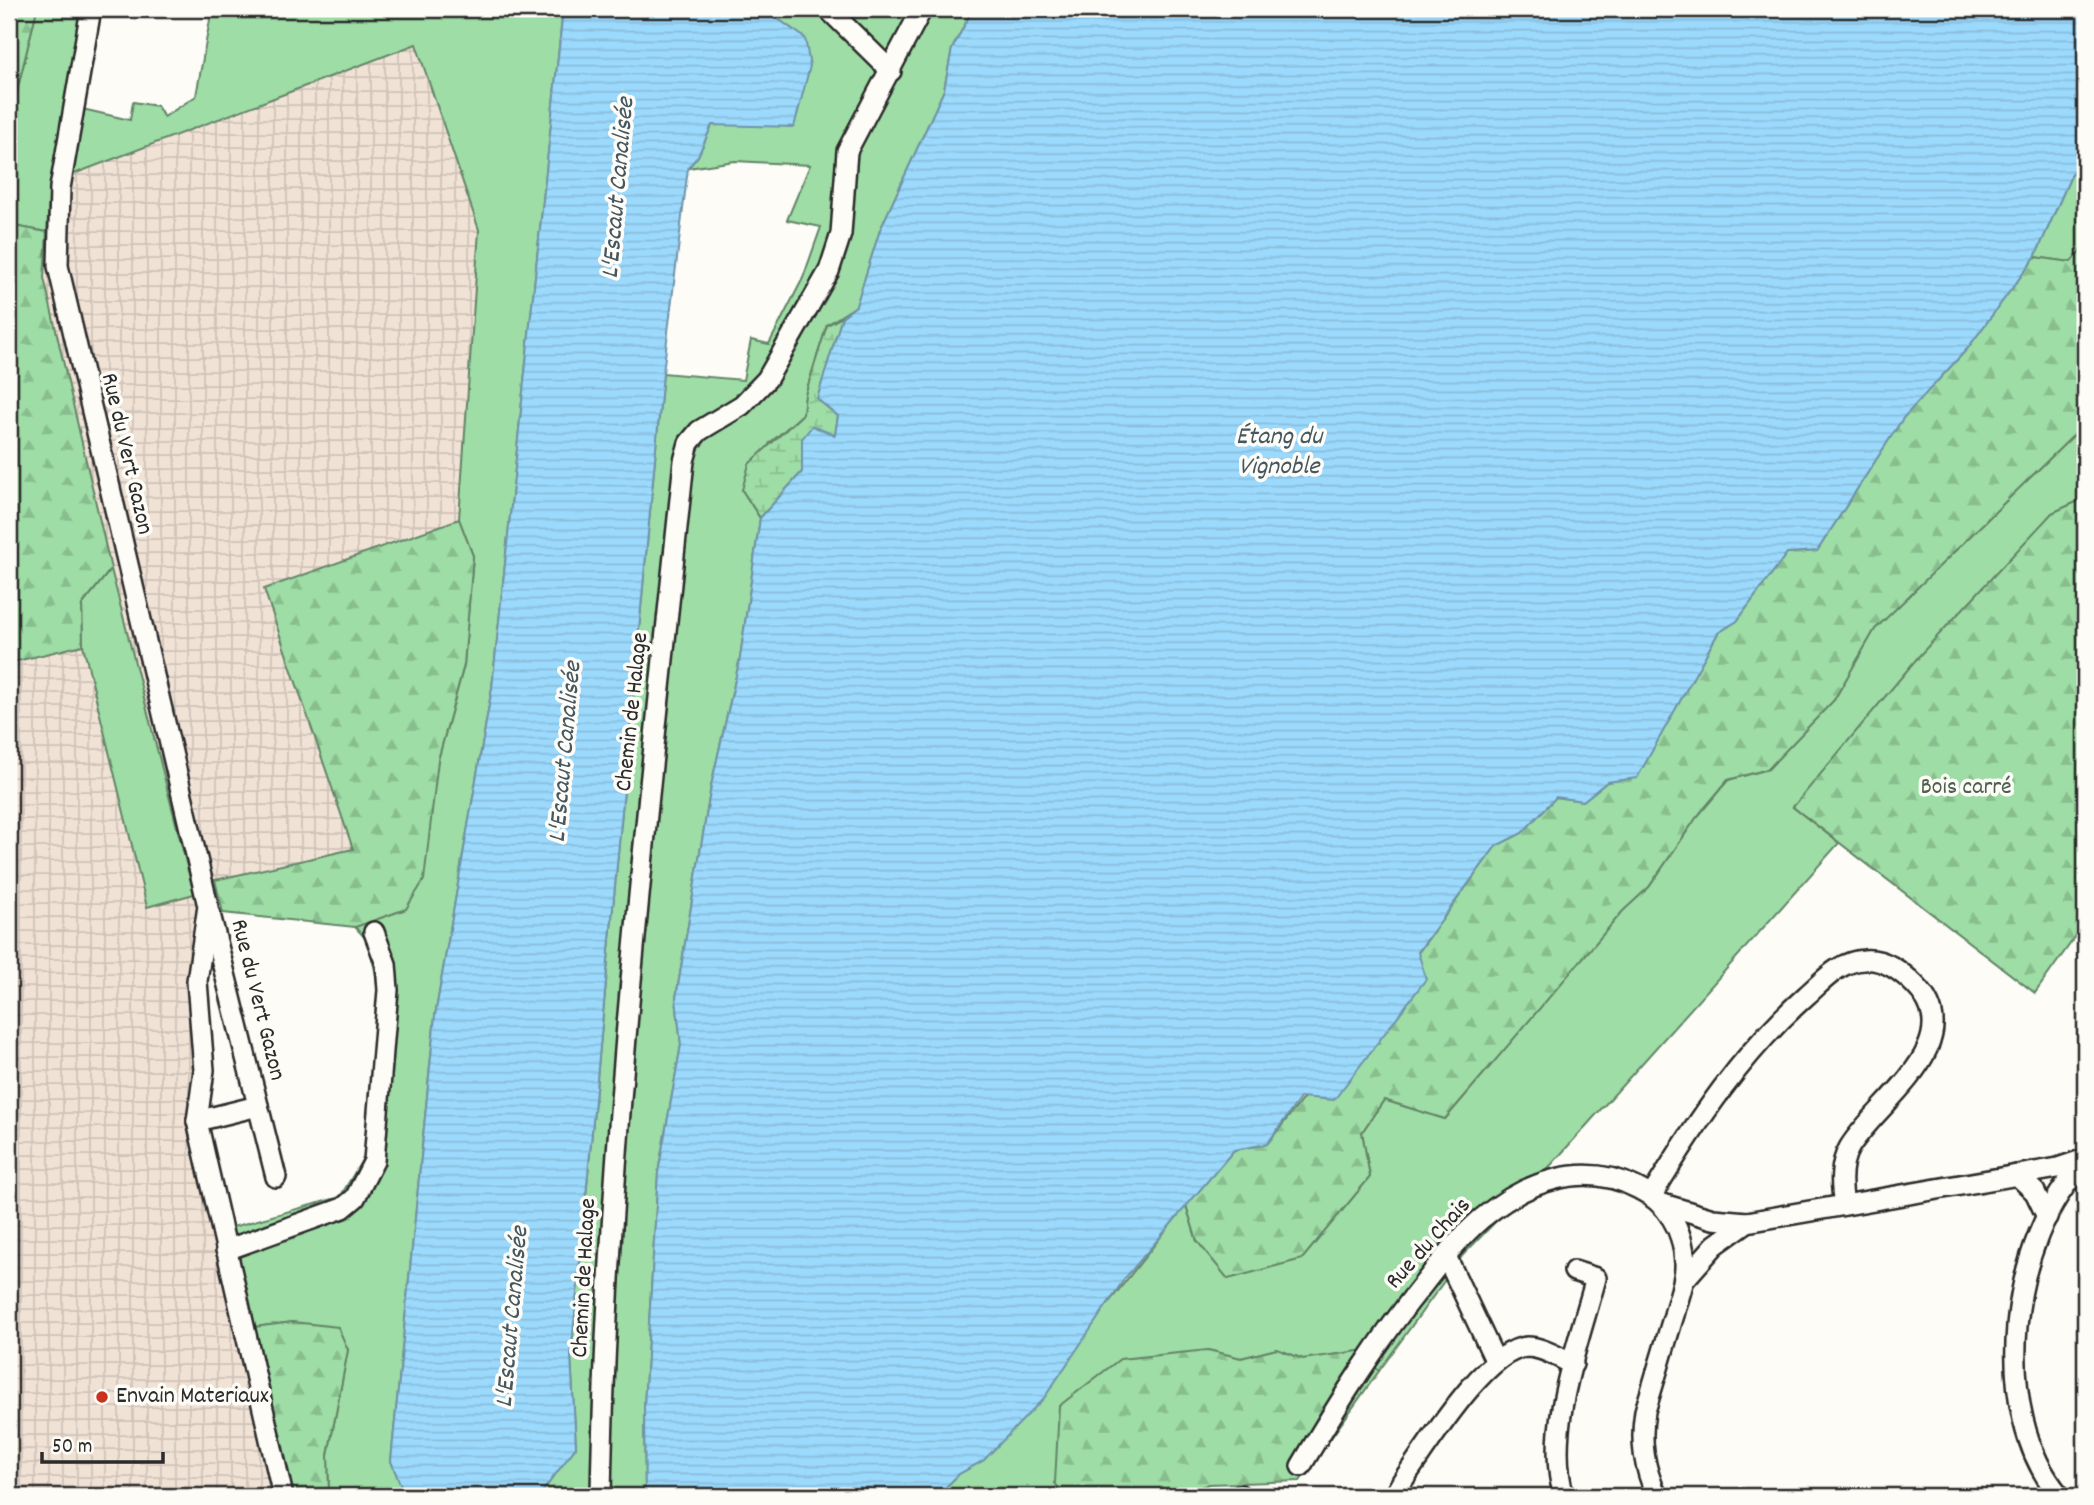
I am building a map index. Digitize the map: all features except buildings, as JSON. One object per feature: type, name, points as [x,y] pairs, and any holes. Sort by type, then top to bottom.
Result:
[{"type":"street","name":"Rue du Vert Gazon","points":[[90,9],[60,188],[58,267],[208,906],[276,1177]]},
{"type":"street","points":[[828,9],[891,71]]},
{"type":"street","name":"Chemin de Halage","points":[[601,1496],[616,1149],[632,958],[684,461],[694,437],[742,405],[767,379],[830,271],[841,234],[847,151],[922,9]]},
{"type":"street","name":"Rue du Vert Gazon","points":[[208,906],[197,981],[204,1070],[197,1121],[258,1106]]},
{"type":"street","points":[[226,1250],[288,1230],[349,1204],[373,1161],[388,990],[386,964],[374,932]]},
{"type":"street","points":[[1657,1496],[1645,1467],[1642,1433],[1645,1411],[1685,1279],[1682,1244],[1673,1217],[1658,1200],[1712,1100],[1774,1026],[1835,970],[1849,962],[1875,960],[1896,969],[1920,990],[1928,1006],[1932,1032],[1923,1060],[1849,1148],[1842,1174],[1844,1205]]},
{"type":"street","points":[[197,1121],[283,1496]]},
{"type":"street","points":[[2059,1496],[2036,1458],[2026,1434],[2016,1372],[2021,1303],[2031,1262],[2047,1217],[2062,1189],[2085,1161]]},
{"type":"street","name":"Rue du Chais","points":[[1301,1466],[1348,1387],[1446,1256],[1478,1222],[1500,1204],[1532,1186],[1554,1179],[1601,1176],[1623,1181],[1658,1200],[1713,1219],[1747,1222],[2085,1161]]},
{"type":"street","points":[[2017,1175],[2035,1192],[2047,1217]]},
{"type":"street","name":"Rue du Chais","points":[[1685,1279],[1715,1245],[1747,1222]]},
{"type":"street","points":[[1446,1256],[1495,1360]]},
{"type":"street","points":[[1564,1496],[1559,1458],[1563,1406],[1596,1278],[1574,1271]]},
{"type":"street","points":[[1394,1496],[1403,1480],[1495,1360],[1520,1348],[1534,1348],[1573,1364]]},
{"type":"shaded area","points":[[417,44],[479,230],[459,519],[264,589],[353,849],[216,880],[223,913],[207,949],[206,1133],[293,1496],[9,1496],[9,663],[83,645],[147,906],[194,894],[111,569],[44,278],[50,183]]},
{"type":"green space","points":[[9,9],[37,9],[9,124]]},
{"type":"green space","points":[[37,9],[82,9],[65,105],[130,120],[133,102],[157,106],[164,117],[196,96],[212,9],[563,9],[492,688],[435,1016],[391,1461],[405,1496],[329,1496],[328,1455],[348,1349],[293,1322],[254,1327],[229,1228],[340,1197],[368,1150],[381,996],[368,941],[355,927],[406,909],[438,760],[464,665],[473,556],[459,519],[479,230],[416,44],[50,183],[47,232],[9,225],[9,124]]},
{"type":"green space","points":[[764,9],[973,9],[952,49],[944,90],[880,230],[856,306],[827,325],[805,395],[803,414],[770,443],[742,490],[760,518],[740,658],[711,786],[676,998],[681,1045],[658,1173],[644,1407],[645,1496],[539,1496],[576,1447],[571,1356],[663,373],[743,380],[751,340],[769,344],[803,278],[821,227],[787,220],[810,165],[735,161],[688,168],[698,156],[712,125],[805,38]]},
{"type":"green space","points":[[2085,144],[2085,245],[2071,262],[2035,257]]},
{"type":"green space","points":[[9,225],[47,232],[44,278],[111,569],[82,605],[83,645],[9,663]]},
{"type":"green space","points":[[2085,245],[2085,424],[1875,629],[1834,700],[1768,769],[1728,780],[1696,818],[1649,887],[1623,911],[1445,1119],[1384,1100],[1362,1132],[1370,1177],[1302,1259],[1228,1279],[1197,1241],[1186,1205],[1234,1150],[1267,1144],[1418,953],[1496,846],[1522,833],[1556,797],[1583,801],[1607,782],[1637,777],[1718,633],[1737,621],[1787,553],[1817,551],[1903,418],[1967,349],[2035,257],[2071,262]]},
{"type":"green space","points":[[842,317],[817,399],[838,416],[835,435],[802,439],[802,472],[760,518],[742,490],[749,464],[803,414],[805,395],[827,325]]},
{"type":"green space","points":[[2085,424],[2085,498],[2052,513],[1793,807],[1839,843],[1552,1164],[1463,1255],[1379,1371],[1359,1351],[1303,1359],[1277,1349],[1241,1358],[1208,1350],[1055,1483],[1065,1496],[937,1496],[959,1474],[984,1460],[1186,1205],[1197,1241],[1339,1214],[1370,1177],[1362,1132],[1384,1100],[1445,1119],[1623,910],[1649,887],[1696,818],[1728,780],[1768,769],[1834,700],[1875,629]]},
{"type":"green space","name":"Bois carré","points":[[2085,498],[2085,923],[2035,993],[1793,807],[1919,656],[2052,513]]},
{"type":"green space","points":[[459,519],[473,556],[464,665],[438,760],[424,880],[406,909],[355,927],[223,913],[215,880],[353,849],[264,589]]},
{"type":"green space","points":[[111,569],[194,894],[147,907],[83,645],[82,605]]},
{"type":"green space","points":[[293,1322],[338,1327],[348,1350],[328,1455],[329,1496],[293,1496],[254,1327]]},
{"type":"green space","points":[[1277,1349],[1303,1359],[1359,1351],[1379,1371],[1300,1481],[1209,1484],[1178,1496],[1065,1496],[1055,1483],[1059,1406],[1120,1359],[1208,1350],[1241,1358]]},
{"type":"water","name":"L'Escaut Canalisée","points":[[563,9],[764,9],[805,38],[810,66],[794,127],[712,125],[698,156],[688,168],[663,373],[571,1356],[576,1447],[539,1496],[405,1496],[391,1461],[435,1016],[492,688]]},
{"type":"water","name":"Étang du Vignoble","points":[[973,9],[2085,9],[2085,144],[2035,257],[1967,349],[1903,418],[1817,551],[1787,553],[1737,621],[1718,633],[1637,778],[1607,782],[1583,801],[1556,797],[1522,833],[1496,846],[1418,952],[1426,979],[1334,1100],[1301,1097],[1267,1144],[1234,1150],[1125,1278],[1044,1398],[984,1460],[959,1474],[937,1496],[645,1496],[644,1407],[658,1173],[681,1045],[676,998],[711,786],[740,658],[760,518],[802,472],[802,439],[812,426],[835,435],[838,416],[817,399],[842,317],[856,306],[880,230],[944,90],[952,49]]},
{"type":"place","name":"Envain Materiaux","points":[[102,1397]]}]
